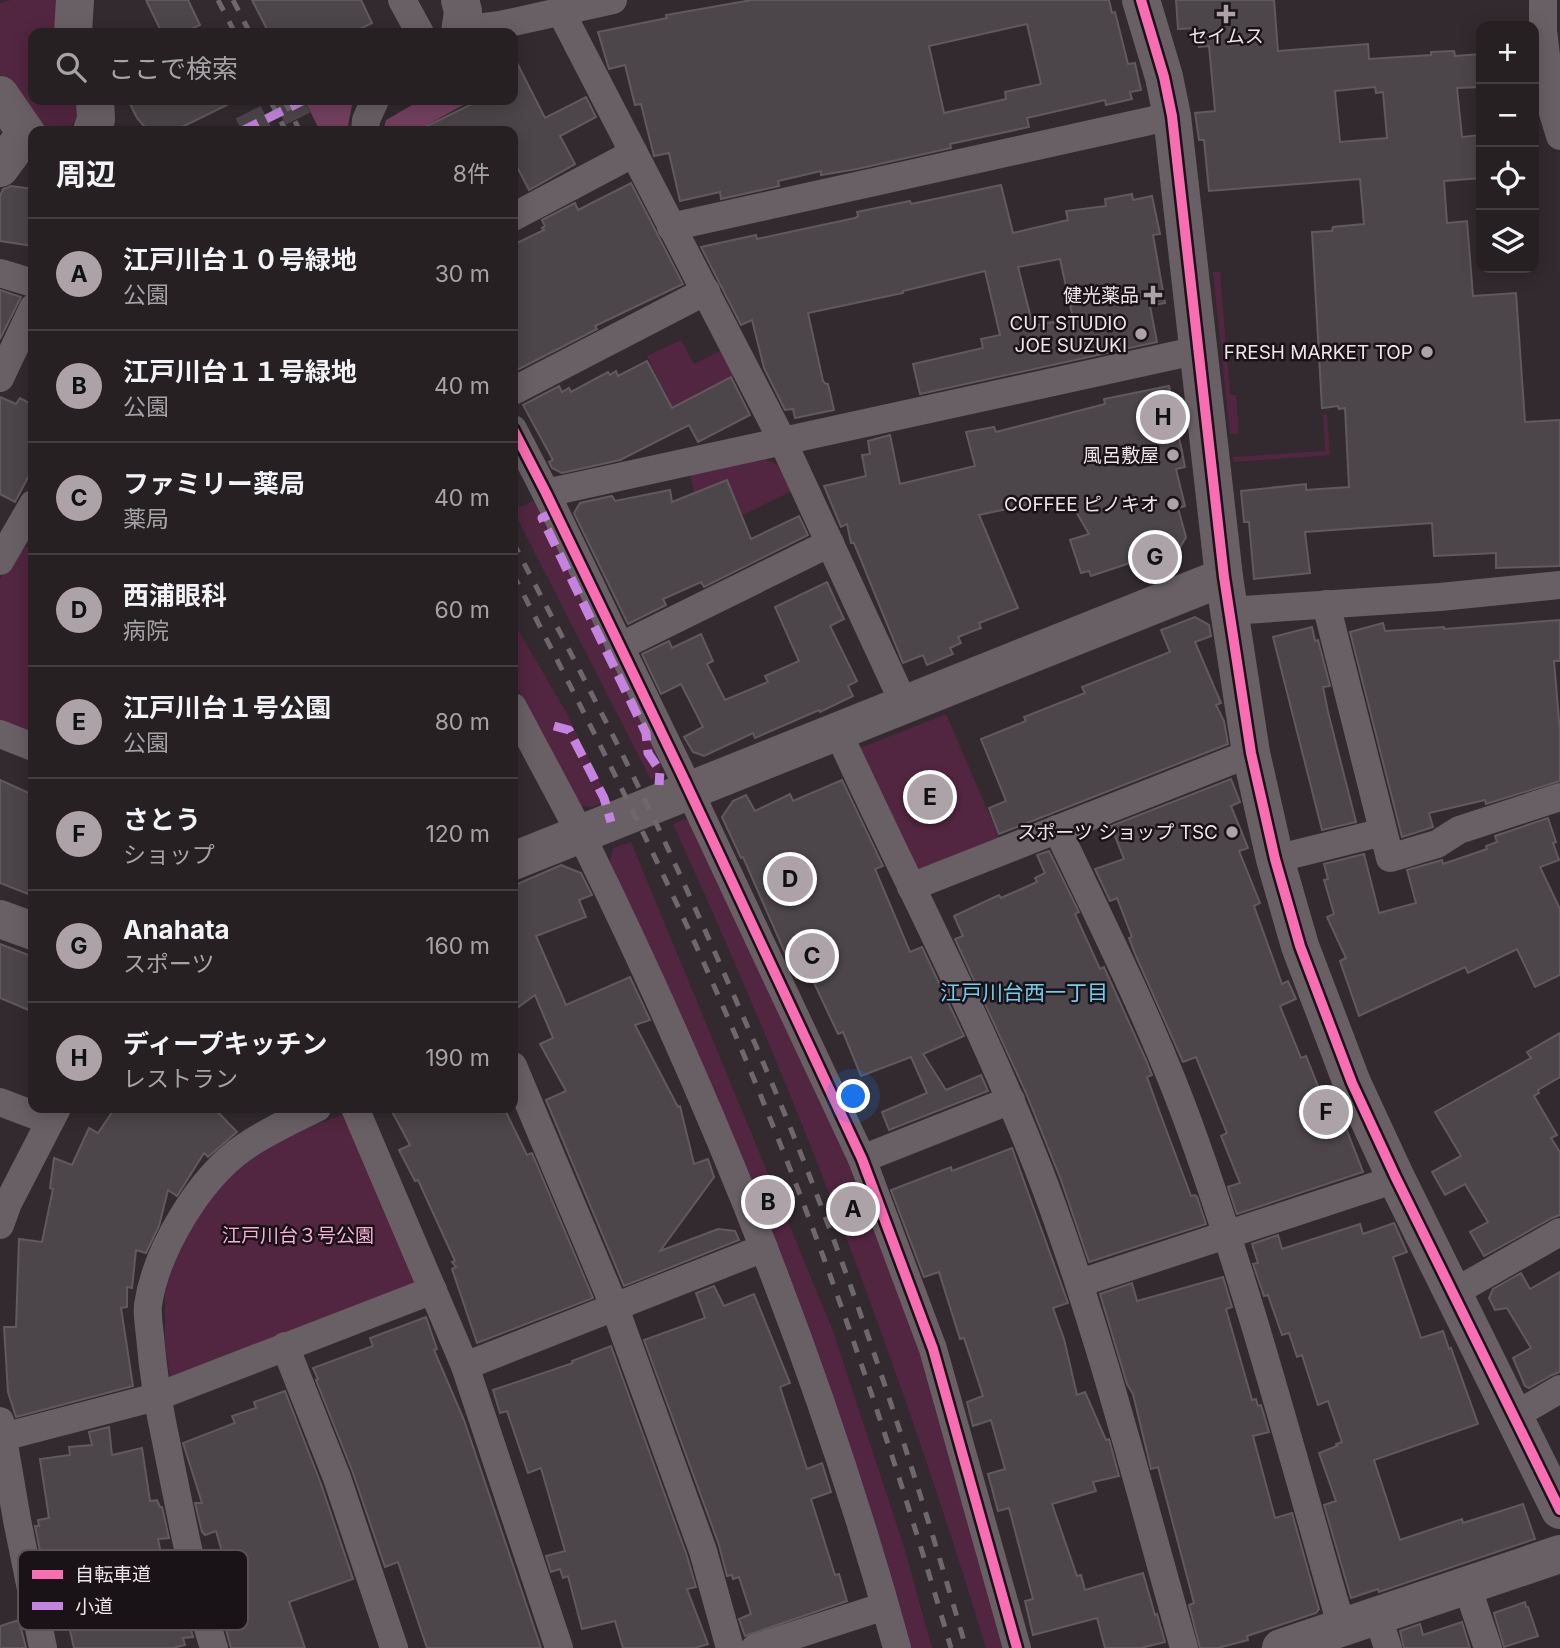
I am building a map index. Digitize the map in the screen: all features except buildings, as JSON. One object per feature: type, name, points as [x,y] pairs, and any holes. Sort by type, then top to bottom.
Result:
[{"type":"street","points":[[73,28],[75,0]]},
{"type":"street","points":[[402,0],[418,28]]},
{"type":"street","points":[[461,21],[500,25],[568,7],[613,0]]},
{"type":"street","points":[[1141,0],[1164,77],[1172,116],[1226,594],[1251,753],[1275,859],[1300,946],[1352,1083],[1396,1179],[1560,1510]]},
{"type":"street","points":[[1544,0],[1542,31],[1553,113],[1560,136]]},
{"type":"street","points":[[568,7],[634,153],[783,442],[905,706]]},
{"type":"street","points":[[0,95],[28,137]]},
{"type":"street","points":[[94,126],[95,105]]},
{"type":"street","points":[[365,126],[373,105]]},
{"type":"street","points":[[671,227],[1172,116]]},
{"type":"street","points":[[0,167],[28,139]]},
{"type":"street","points":[[518,214],[634,153]]},
{"type":"street","points":[[0,273],[28,281]]},
{"type":"street","points":[[518,388],[706,291]]},
{"type":"street","points":[[0,378],[28,319]]},
{"type":"street","points":[[546,493],[1199,350]]},
{"type":"street","points":[[518,439],[689,792],[862,1160],[933,1349],[1017,1648]]},
{"type":"street","points":[[0,561],[11,538],[28,515]]},
{"type":"street","points":[[619,647],[830,543]]},
{"type":"street","points":[[518,859],[905,706],[1226,594],[1326,604],[1560,585]]},
{"type":"street","points":[[1326,604],[1390,858],[1437,844],[1459,830],[1560,797]]},
{"type":"street","points":[[518,716],[580,834],[709,1111],[764,1248],[825,1419],[897,1648]]},
{"type":"street","points":[[838,732],[961,989],[1010,1100],[1080,1283],[1184,1648]]},
{"type":"street","points":[[0,734],[28,745]]},
{"type":"street","points":[[911,887],[1251,753]]},
{"type":"street","points":[[1057,829],[1142,1011],[1190,1128],[1228,1235],[1342,1628]]},
{"type":"street","points":[[1275,859],[1383,832]]},
{"type":"street","points":[[0,919],[28,929]]},
{"type":"street","points":[[518,1078],[615,1308],[703,1551],[730,1648]]},
{"type":"street","points":[[862,1160],[1010,1100]]},
{"type":"street","points":[[0,1102],[28,1108]]},
{"type":"street","points":[[187,1550],[156,1397],[148,1306],[159,1264],[191,1204],[205,1186],[241,1150],[307,1113]]},
{"type":"street","points":[[357,1113],[465,1366],[559,1648]]},
{"type":"street","points":[[3,1210],[54,1114]]},
{"type":"street","points":[[1080,1283],[1396,1179]]},
{"type":"street","points":[[1453,1293],[1560,1232]]},
{"type":"street","points":[[465,1366],[764,1248]]},
{"type":"street","points":[[22,1550],[1,1429],[156,1397],[433,1290]]},
{"type":"street","points":[[285,1346],[337,1478],[394,1648]]},
{"type":"street","points":[[1514,1416],[1560,1389]]},
{"type":"street","points":[[1287,1647],[1342,1628],[1383,1632],[1467,1586],[1560,1554]]},
{"type":"street","points":[[1467,1586],[1488,1648]]},
{"type":"street","points":[[755,1648],[885,1606]]},
{"type":"street","points":[[39,1630],[43,1648]]},
{"type":"street","points":[[209,1630],[214,1648]]},
{"type":"green space","points":[[11,0],[63,0],[61,28],[28,28],[28,105],[80,105],[71,126],[43,126],[0,74],[0,3]]},
{"type":"green space","points":[[1213,272],[1220,272],[1230,395],[1236,395],[1239,434],[1230,434]]},
{"type":"green space","points":[[681,340],[694,364],[723,349],[736,374],[672,407],[647,356]]},
{"type":"green space","points":[[1323,414],[1327,414],[1330,455],[1234,462],[1233,457],[1325,451]]},
{"type":"green space","points":[[761,457],[782,467],[792,491],[741,516],[727,480],[694,493],[690,473]]},
{"type":"green space","points":[[536,500],[662,765],[651,780],[518,520],[518,504],[520,507]]},
{"type":"green space","points":[[28,547],[28,736],[0,726],[0,580],[16,548]]},
{"type":"green space","points":[[518,630],[566,712],[609,801],[591,807],[578,805],[518,689]]},
{"type":"green space","points":[[946,714],[1002,844],[925,874],[913,870],[855,750]]},
{"type":"green space","points":[[685,819],[689,821],[843,1140],[908,1309],[1006,1648],[986,1648],[918,1437],[843,1230],[762,1026],[673,824]]},
{"type":"green space","points":[[631,842],[833,1331],[904,1547],[932,1648],[908,1648],[609,867],[613,848]]},
{"type":"green space","name":"江戸川台３号公園","points":[[349,1113],[417,1286],[171,1380],[165,1349],[165,1289],[184,1235],[224,1181],[273,1141]]},
{"type":"shaded area","points":[[307,105],[352,105],[348,126],[318,126]]},
{"type":"shaded area","points":[[412,105],[463,105],[427,126],[384,126],[386,120]]},
{"type":"tunnel","points":[[252,126],[294,105]]},
{"type":"railway","points":[[218,0],[232,28]]},
{"type":"railway","points":[[233,0],[247,28]]},
{"type":"railway","points":[[273,105],[283,126]]},
{"type":"railway","points":[[287,105],[297,126]]},
{"type":"railway","points":[[518,552],[655,821],[787,1119],[871,1344],[966,1648]]},
{"type":"railway","points":[[518,584],[661,871],[717,992],[773,1126],[856,1348],[951,1648]]},
{"type":"marked path","points":[[252,126],[294,105]]},
{"type":"marked path","points":[[555,512],[542,518],[646,733],[648,753],[660,771],[659,785]]},
{"type":"marked path","points":[[554,726],[569,730],[604,798],[611,822]]},
{"type":"cycle path","points":[[1141,0],[1164,77],[1172,116],[1224,577],[1251,753],[1275,859],[1300,946],[1352,1083],[1560,1510]]},
{"type":"cycle path","points":[[518,439],[682,775],[862,1159],[933,1349],[1017,1648]]},
{"type":"place","name":"セイムス","points":[[1226,14]]},
{"type":"place","name":"健光薬品","points":[[1153,295]]},
{"type":"place","name":"CUT STUDIO JOE SUZUKI","points":[[1141,334]]},
{"type":"place","name":"FRESH MARKET TOP","points":[[1427,352]]},
{"type":"place","name":"ディープキッチン","points":[[1163,417]]},
{"type":"place","name":"風呂敷屋","points":[[1173,455]]},
{"type":"place","name":"COFFEE ピノキオ","points":[[1173,504]]},
{"type":"place","name":"Anahata","points":[[1155,557]]},
{"type":"place","name":"江戸川台１号公園","points":[[930,797]]},
{"type":"place","name":"スポーツ ショップ TSC","points":[[1232,832]]},
{"type":"place","name":"西浦眼科","points":[[790,879]]},
{"type":"place","name":"ファミリー薬局","points":[[812,956]]},
{"type":"place","name":"さとう","points":[[1326,1112]]},
{"type":"place","name":"江戸川台１１号緑地","points":[[768,1202]]},
{"type":"place","name":"江戸川台１０号緑地","points":[[853,1209]]},
{"type":"district","name":"江戸川台西一丁目","points":[[1024,993]]}]
